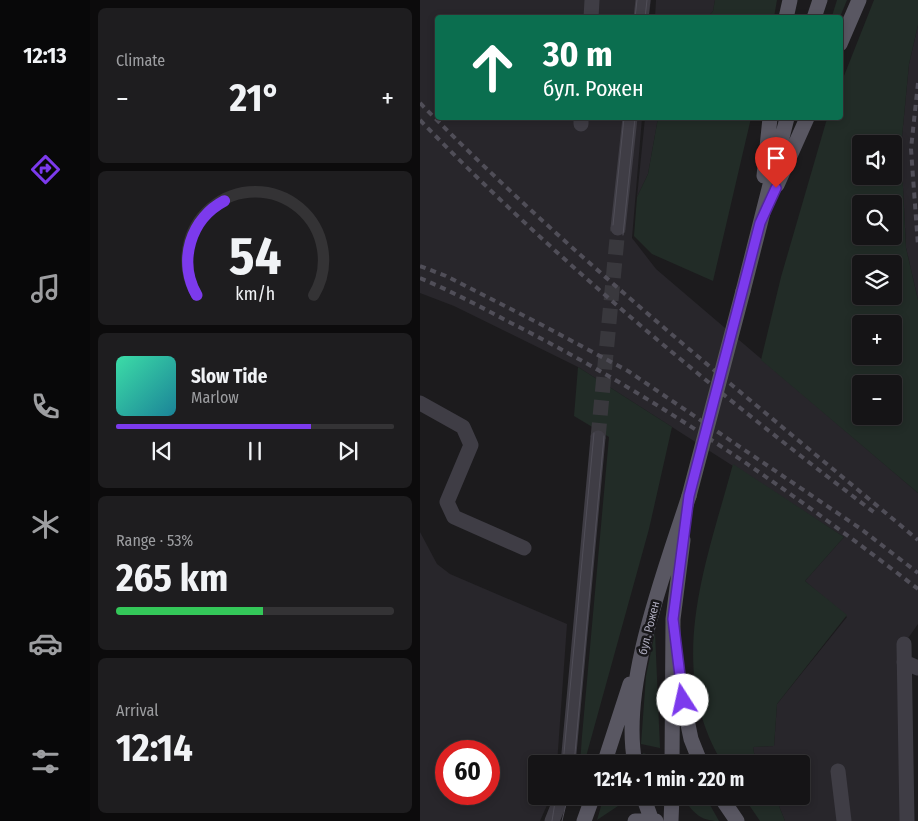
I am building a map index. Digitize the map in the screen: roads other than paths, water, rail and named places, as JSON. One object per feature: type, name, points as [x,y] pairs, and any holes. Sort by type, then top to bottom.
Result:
[{"type":"main road","points":[[787,15],[790,0]]},
{"type":"main road","points":[[815,15],[820,0]]},
{"type":"main road","points":[[843,37],[860,0]]},
{"type":"main road","name":"бул. Рожен","points":[[760,223],[770,120]]},
{"type":"main road","name":"бул. Рожен","points":[[633,755],[631,741],[634,702],[648,630],[689,496],[786,120]]},
{"type":"main road","name":"бул. Рожен","points":[[760,223],[806,120]]},
{"type":"main road","name":"бул. Рожен","points":[[672,755],[673,633],[676,585],[689,496]]},
{"type":"main road","points":[[607,755],[648,630]]},
{"type":"main road","points":[[673,633],[686,720],[698,755]]},
{"type":"main road","points":[[584,821],[590,805]]},
{"type":"main road","points":[[635,821],[654,821],[648,805]]},
{"type":"main road","points":[[671,821],[672,805]]},
{"type":"main road","points":[[726,805],[737,821]]},
{"type":"lane","points":[[591,15],[592,0]]},
{"type":"lane","points":[[641,15],[643,0]]},
{"type":"lane","points":[[618,228],[630,120]]},
{"type":"lane","points":[[420,403],[463,427],[471,445],[447,502],[454,517],[524,548]]},
{"type":"lane","points":[[569,755],[598,438]]},
{"type":"lane","points":[[904,644],[911,665],[907,821]]},
{"type":"lane","points":[[838,771],[844,821]]},
{"type":"lane","points":[[555,818],[559,805]]},
{"type":"tunnel","points":[[598,438],[618,228]]},
{"type":"tram line","points":[[635,15],[637,0]]},
{"type":"tram line","points":[[645,15],[647,0]]},
{"type":"tram line","points":[[613,225],[624,120]]},
{"type":"tram line","points":[[623,235],[635,120]]},
{"type":"tram line","points":[[564,755],[594,433]]},
{"type":"tram line","points":[[575,755],[604,436]]},
{"type":"tram line","points":[[552,821],[555,805]]},
{"type":"tram line","points":[[562,821],[566,805]]},
{"type":"railway","points":[[918,83],[911,149],[918,246]]},
{"type":"railway","points":[[420,103],[435,118]]},
{"type":"railway","points":[[420,120],[527,225],[583,276],[698,374],[875,513]]},
{"type":"railway","points":[[437,120],[539,218],[601,273],[918,540]]},
{"type":"railway","points":[[420,266],[446,276],[628,371],[861,529],[918,573]]},
{"type":"railway","points":[[420,278],[466,299],[565,351],[670,413],[821,516],[918,589]]}]
